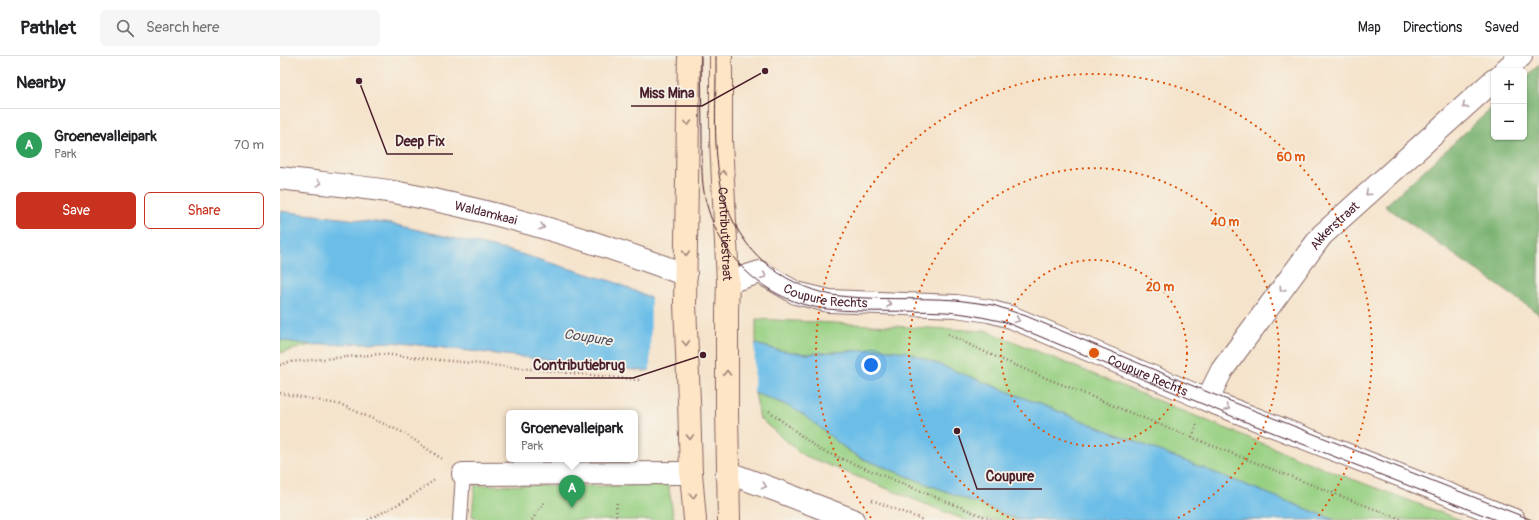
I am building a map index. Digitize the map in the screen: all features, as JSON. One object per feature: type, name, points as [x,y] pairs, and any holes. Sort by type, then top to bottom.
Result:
[{"type":"main road","points":[[689,56],[685,304],[691,473],[695,520]]},
{"type":"main road","name":"Contributiestraat","points":[[721,56],[722,141],[728,282],[726,412],[729,520]]},
{"type":"street","points":[[1507,68],[1521,56]]},
{"type":"street","name":"Akkerstraat","points":[[1207,400],[1222,370],[1322,235],[1491,83]]},
{"type":"street","name":"Waldamkaai","points":[[280,178],[394,192],[521,221],[646,260],[686,275]]},
{"type":"street","name":"Coupure Rechts","points":[[728,282],[760,272],[796,293],[829,302],[956,306],[990,311],[1011,317],[1207,400],[1514,520]]},
{"type":"street","points":[[463,474],[691,473]]},
{"type":"street","points":[[727,475],[737,476],[853,520]]},
{"type":"lane","points":[[460,520],[463,474]]},
{"type":"path","points":[[943,332],[983,352],[1293,478],[1402,520]]},
{"type":"path","points":[[280,365],[289,362],[381,354],[640,380]]},
{"type":"path","points":[[280,393],[342,405],[373,417],[404,433],[463,474]]},
{"type":"path","points":[[769,411],[820,450],[992,520]]},
{"type":"path","points":[[368,520],[406,500],[441,475],[463,474]]},
{"type":"green space","points":[[1539,65],[1539,314],[1385,206],[1491,109],[1491,140],[1527,140],[1527,76]]},
{"type":"green space","points":[[756,319],[988,331],[1315,465],[1461,520],[1335,520],[907,352],[879,349],[807,354],[777,350],[756,344]]},
{"type":"green space","points":[[280,340],[312,345],[280,353]]},
{"type":"green space","points":[[755,393],[770,398],[799,412],[812,420],[848,450],[861,458],[1019,520],[965,520],[803,455],[760,419]]},
{"type":"green space","points":[[668,483],[674,520],[480,520],[472,516],[475,485],[609,486]]},
{"type":"water","points":[[280,211],[392,224],[514,252],[614,282],[756,344],[777,350],[807,354],[879,349],[907,352],[1335,520],[1019,520],[861,458],[843,447],[810,420],[792,408],[758,394],[722,384],[650,370],[644,371],[392,342],[312,345],[280,340]]},
{"type":"pier","points":[[651,296],[755,342],[754,395],[650,372]]},
{"type":"tram line","points":[[701,56],[702,179],[710,215],[719,235],[731,254],[746,271],[763,285],[804,305],[827,309],[856,311],[930,311],[975,316],[1005,322],[1241,420],[1496,520]]},
{"type":"tram line","points":[[716,56],[716,138],[722,191],[731,216],[744,240],[763,261],[778,273],[804,287],[832,295],[863,298],[956,300],[993,305],[1026,316],[1210,393],[1532,520]]},
{"type":"place","name":"Miss Mina","points":[[765,71]]},
{"type":"place","name":"Deep Fix","points":[[359,81]]},
{"type":"place","name":"Contributiebrug","points":[[703,355]]},
{"type":"place","name":"Coupure","points":[[957,431]]},
{"type":"place","name":"Groenevalleipark","points":[[572,508]]}]
